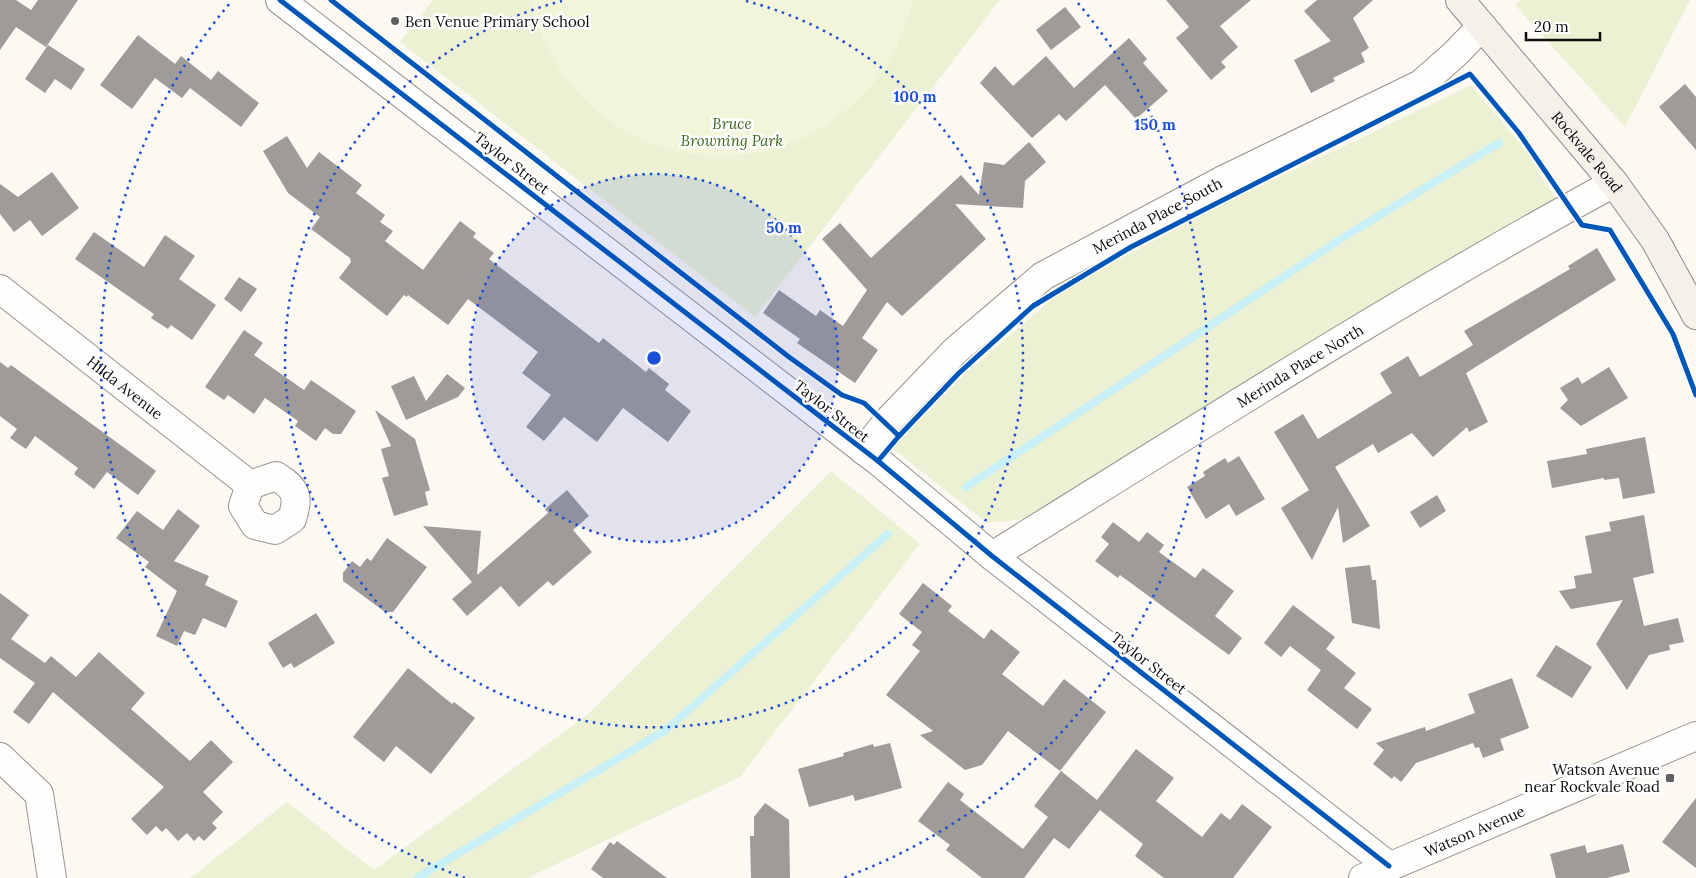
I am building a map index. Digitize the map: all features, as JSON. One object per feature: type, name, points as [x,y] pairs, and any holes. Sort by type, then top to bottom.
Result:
[{"type":"street","name":"Taylor Street","points":[[280,0],[864,451],[992,556],[1389,866]]},
{"type":"street","name":"Merinda Place South","points":[[864,451],[886,423],[955,351],[1043,276],[1223,180],[1421,84],[1455,54],[1472,8]]},
{"type":"street","name":"Rockvale Road","points":[[1472,8],[1614,183],[1654,240],[1696,315]]},
{"type":"street","name":"Merinda Place North","points":[[992,556],[1509,241],[1614,183]]},
{"type":"street","name":"Hilda Avenue","points":[[0,290],[250,485]]},
{"type":"street","name":"Watson Avenue","points":[[1362,878],[1696,736]]},
{"type":"street","points":[[0,757],[39,794],[52,878]]},
{"type":"green space","name":"Bruce Browning Park","points":[[433,0],[1000,0],[755,317],[400,42]]},
{"type":"green space","points":[[531,0],[913,0],[900,39],[880,75],[862,96],[830,122],[795,141],[758,153],[719,156],[681,152],[644,141],[609,121],[578,93],[562,73],[542,38]]},
{"type":"green space","points":[[1521,0],[1690,0],[1625,127],[1515,5]]},
{"type":"green space","points":[[1471,85],[1527,152],[1557,201],[1026,519],[987,523],[892,448],[967,372],[1051,300],[1091,274],[1227,202]]},
{"type":"green space","points":[[831,471],[920,544],[740,777],[527,878],[190,878],[287,802],[374,870],[587,715]]},
{"type":"building","points":[[0,0],[16,0],[31,10],[38,0],[78,0],[46,47],[16,27],[0,50]]},
{"type":"building","points":[[1166,0],[1251,0],[1220,26],[1238,47],[1221,62],[1226,67],[1211,80],[1176,38],[1189,27]]},
{"type":"building","points":[[1317,0],[1373,0],[1353,18],[1369,48],[1361,53],[1365,62],[1333,78],[1335,81],[1311,93],[1294,60],[1331,41],[1304,11]]},
{"type":"building","points":[[1065,7],[1081,27],[1051,50],[1036,30]]},
{"type":"building","points":[[138,35],[175,64],[181,56],[211,80],[218,71],[259,103],[241,127],[190,88],[182,98],[155,78],[132,109],[100,85]]},
{"type":"building","points":[[1129,38],[1147,59],[1143,63],[1168,91],[1136,119],[1105,85],[1066,121],[1059,114],[1032,138],[980,83],[995,66],[1013,86],[1046,56],[1074,88]]},
{"type":"building","points":[[48,45],[85,69],[71,90],[55,79],[45,93],[25,79]]},
{"type":"building","points":[[1685,84],[1696,97],[1696,150],[1659,107]]},
{"type":"building","points":[[287,136],[307,168],[319,152],[362,185],[356,193],[385,215],[380,222],[393,231],[385,241],[423,270],[460,221],[476,233],[473,237],[494,253],[489,259],[599,343],[603,338],[646,372],[649,368],[669,384],[665,390],[691,411],[668,442],[623,408],[597,442],[564,417],[544,441],[526,427],[551,395],[522,373],[538,352],[468,299],[448,325],[408,295],[407,297],[404,295],[387,316],[339,278],[351,262],[350,258],[311,229],[320,217],[288,193],[263,151]]},
{"type":"building","points":[[1029,142],[1046,162],[1025,181],[1023,208],[955,204],[986,239],[902,316],[887,302],[862,338],[878,350],[855,383],[797,343],[800,339],[763,313],[779,290],[816,316],[820,310],[843,326],[867,290],[822,239],[840,223],[871,258],[961,175],[979,195],[984,162],[1004,165]]},
{"type":"building","points":[[52,172],[79,208],[42,236],[30,220],[14,232],[0,214],[0,184],[18,197]]},
{"type":"building","points":[[94,232],[144,267],[165,235],[195,256],[179,279],[216,305],[192,340],[171,325],[168,329],[151,318],[154,314],[75,259]]},
{"type":"building","points":[[1597,248],[1616,280],[1466,373],[1488,422],[1469,432],[1467,427],[1433,457],[1412,433],[1378,453],[1373,444],[1335,467],[1370,526],[1343,543],[1338,507],[1312,560],[1281,508],[1309,490],[1274,432],[1303,414],[1318,439],[1392,393],[1380,373],[1408,356],[1420,377],[1473,345],[1464,331],[1570,269],[1568,266]]},
{"type":"building","points":[[239,277],[257,289],[241,312],[224,299]]},
{"type":"building","points":[[244,330],[263,343],[254,355],[304,390],[311,380],[356,411],[341,434],[333,434],[325,428],[316,441],[295,426],[298,421],[265,398],[254,414],[228,395],[224,400],[205,387]]},
{"type":"building","points":[[0,362],[8,368],[11,365],[156,471],[138,495],[107,472],[94,489],[74,474],[78,468],[35,436],[26,449],[10,438],[17,429],[0,416]]},
{"type":"building","points":[[1609,367],[1628,398],[1581,426],[1560,408],[1568,400],[1560,388],[1578,377],[1582,384]]},
{"type":"building","points":[[447,374],[465,388],[458,397],[406,420],[391,386],[414,376],[426,401]]},
{"type":"building","points":[[375,410],[415,439],[430,490],[425,492],[428,505],[394,516],[382,478],[389,476],[381,449],[391,446]]},
{"type":"building","points":[[1645,437],[1655,493],[1623,499],[1619,478],[1604,480],[1604,478],[1552,488],[1547,461],[1587,454],[1586,449]]},
{"type":"building","points":[[1239,456],[1265,499],[1236,516],[1229,504],[1206,519],[1187,487],[1205,476],[1203,472],[1225,458],[1228,463]]},
{"type":"building","points":[[567,490],[589,516],[573,530],[592,552],[553,586],[548,581],[519,607],[501,586],[467,616],[452,599],[472,582],[423,526],[481,531],[477,575],[548,513],[545,509]]},
{"type":"building","points":[[1437,495],[1446,511],[1420,528],[1410,512]]},
{"type":"building","points":[[178,509],[200,526],[174,561],[209,576],[205,585],[238,601],[226,628],[203,618],[195,635],[184,631],[177,646],[156,636],[177,591],[145,567],[149,562],[116,538],[137,511],[163,530]]},
{"type":"building","points":[[1644,515],[1654,573],[1633,578],[1644,626],[1678,618],[1684,642],[1669,645],[1670,650],[1649,655],[1627,690],[1596,644],[1623,600],[1571,609],[1559,591],[1576,588],[1574,576],[1592,573],[1585,536],[1611,531],[1609,522]]},
{"type":"building","points":[[1113,522],[1139,542],[1147,532],[1164,545],[1159,552],[1195,578],[1203,568],[1234,591],[1215,616],[1242,638],[1229,655],[1120,575],[1118,578],[1095,561],[1109,544],[1101,537]]},
{"type":"building","points":[[387,538],[427,567],[393,612],[385,612],[343,581],[343,573],[352,561],[360,567],[367,558],[371,561]]},
{"type":"building","points":[[1370,565],[1372,580],[1376,580],[1380,629],[1352,623],[1345,568]]},
{"type":"building","points":[[923,583],[952,606],[948,611],[984,639],[991,629],[1020,652],[1002,674],[1043,706],[1064,679],[1106,712],[1060,771],[1008,731],[982,765],[965,770],[920,735],[933,731],[886,695],[920,651],[912,645],[922,632],[899,614]]},
{"type":"building","points":[[0,593],[29,615],[11,639],[45,663],[51,656],[76,677],[99,652],[145,693],[131,709],[190,761],[211,740],[233,762],[203,792],[223,812],[212,823],[217,828],[204,841],[199,836],[194,841],[187,833],[178,841],[166,828],[162,832],[156,826],[147,835],[131,819],[164,787],[53,692],[29,724],[13,712],[35,683],[0,658]]},
{"type":"building","points":[[1293,605],[1335,637],[1326,649],[1356,673],[1344,688],[1372,709],[1357,729],[1307,690],[1321,670],[1290,646],[1281,657],[1264,643]]},
{"type":"building","points":[[316,613],[335,643],[294,668],[291,663],[283,668],[268,643]]},
{"type":"building","points":[[1556,645],[1592,667],[1572,698],[1536,676]]},
{"type":"building","points":[[408,668],[452,704],[454,702],[475,718],[431,774],[396,746],[384,762],[353,737]]},
{"type":"building","points":[[1512,678],[1529,728],[1500,739],[1504,750],[1483,758],[1479,747],[1475,748],[1473,743],[1416,763],[1401,782],[1394,776],[1392,779],[1373,764],[1384,750],[1376,743],[1425,727],[1426,731],[1475,713],[1468,694]]},
{"type":"building","points":[[890,743],[902,788],[855,801],[853,795],[809,807],[798,769],[844,756],[843,753],[873,744],[874,747]]},
{"type":"building","points":[[1136,749],[1174,778],[1156,801],[1202,837],[1221,813],[1230,820],[1242,804],[1272,827],[1233,878],[1164,878],[1135,856],[1143,844],[1100,810],[1069,849],[1054,838],[1024,878],[982,878],[946,850],[950,845],[918,821],[948,782],[964,794],[960,800],[1023,849],[1048,817],[1034,806],[1061,771],[1097,800]]},
{"type":"building","points":[[1696,798],[1696,868],[1662,842]]},
{"type":"building","points":[[765,803],[789,820],[790,878],[751,878],[750,836],[754,836],[754,817]]},
{"type":"building","points":[[617,841],[667,878],[603,878],[591,869],[610,842],[614,845]]},
{"type":"building","points":[[1623,844],[1630,872],[1607,878],[1556,878],[1550,854],[1585,845],[1587,853]]},
{"type":"waterway","points":[[966,487],[1347,235],[1499,143]]},
{"type":"waterway","points":[[417,878],[666,730],[888,534]]},
{"type":"cycle path","points":[[280,0],[878,461],[992,556],[1389,866]]},
{"type":"cycle path","points":[[331,0],[789,357],[842,395],[864,403],[899,436]]},
{"type":"cycle path","points":[[878,461],[959,373],[1033,306],[1131,247],[1470,74],[1519,133],[1582,225],[1610,230],[1673,334],[1696,395]]},
{"type":"place","name":"Ben Venue Primary School","points":[[395,21]]},
{"type":"place","name":"Watson Avenue near Rockvale Road","points":[[1670,778]]}]
